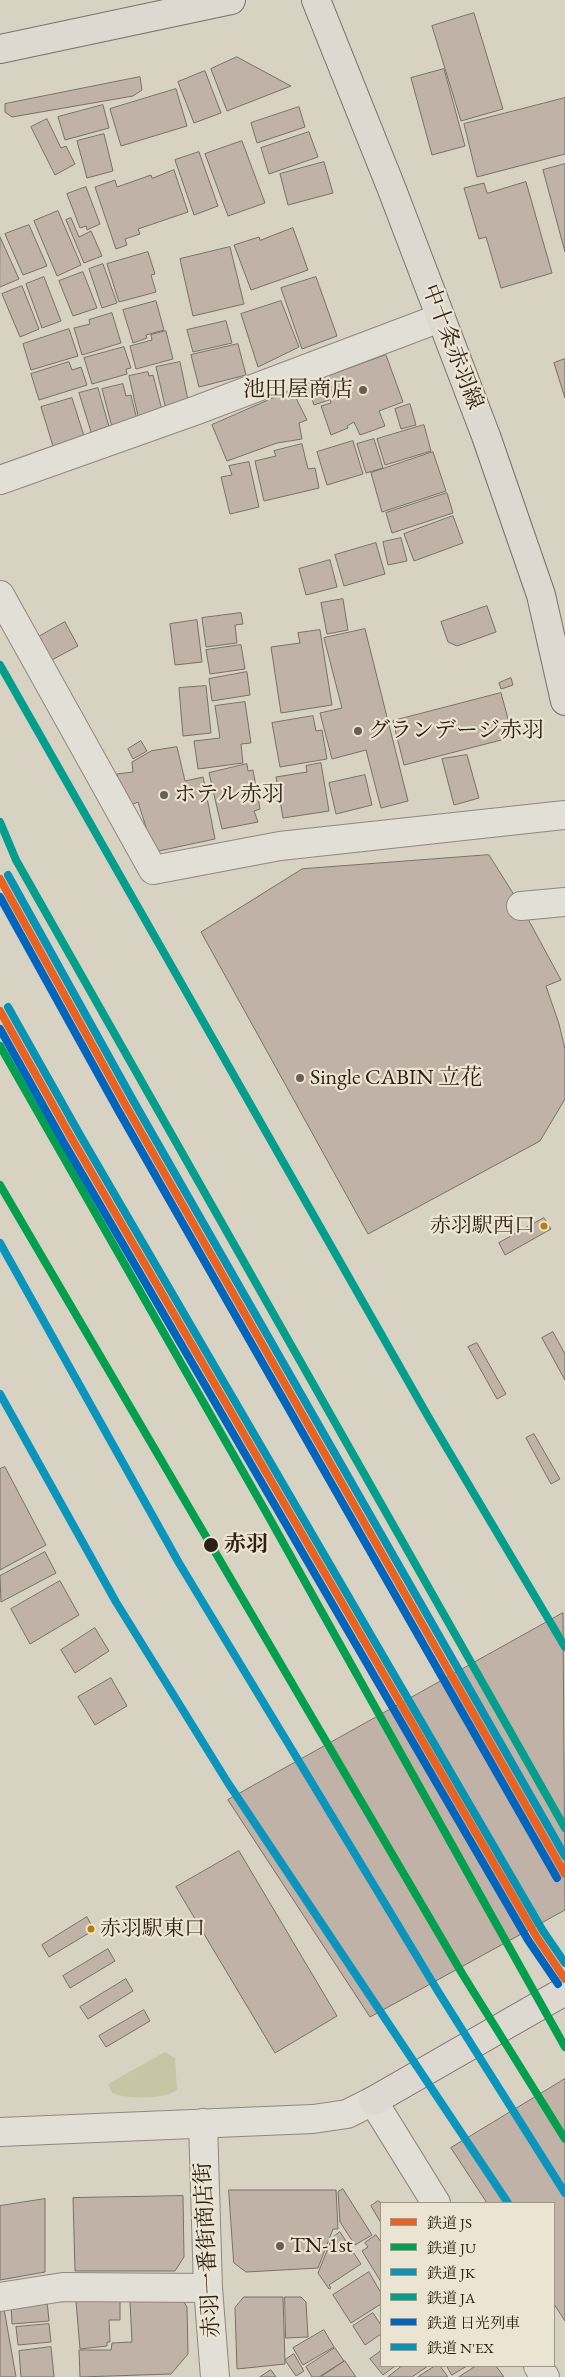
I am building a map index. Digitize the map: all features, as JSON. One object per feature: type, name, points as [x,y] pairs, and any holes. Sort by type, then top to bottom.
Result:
[{"type":"main road","points":[[0,49],[231,0]]},
{"type":"main road","name":"中十条赤羽線","points":[[316,0],[392,187],[486,436],[541,595],[565,701]]},
{"type":"main road","points":[[373,2101],[565,1991]]},
{"type":"street","points":[[0,480],[197,410],[440,318]]},
{"type":"street","points":[[0,595],[153,870],[280,846],[565,815]]},
{"type":"street","points":[[521,906],[565,902]]},
{"type":"street","points":[[0,2132],[330,2118],[347,2114],[373,2101],[435,2202]]},
{"type":"street","name":"赤羽一番街商店街","points":[[203,2123],[208,2288],[214,2377]]},
{"type":"street","points":[[0,2297],[64,2288],[208,2288]]},
{"type":"green space","points":[[165,2052],[175,2058],[177,2090],[163,2096],[145,2098],[112,2093],[108,2084]]},
{"type":"building","points":[[474,13],[503,109],[461,121],[432,26]]},
{"type":"building","points":[[237,57],[291,86],[227,111],[211,69]]},
{"type":"building","points":[[444,69],[465,146],[432,155],[411,78]]},
{"type":"building","points":[[205,71],[221,113],[194,123],[178,82]]},
{"type":"building","points":[[140,77],[142,90],[133,96],[12,117],[5,112],[5,104]]},
{"type":"building","points":[[176,89],[187,126],[121,146],[110,109]]},
{"type":"building","points":[[565,98],[565,154],[477,177],[464,124]]},
{"type":"building","points":[[103,105],[109,128],[65,140],[58,117]]},
{"type":"building","points":[[299,107],[305,127],[257,143],[251,123]]},
{"type":"building","points":[[47,119],[61,148],[66,146],[75,164],[55,175],[31,127]]},
{"type":"building","points":[[309,132],[318,157],[269,174],[261,148]]},
{"type":"building","points":[[104,134],[113,171],[87,178],[77,141]]},
{"type":"building","points":[[242,141],[265,203],[228,216],[205,154]]},
{"type":"building","points":[[199,152],[218,206],[194,215],[175,160]]},
{"type":"building","points":[[324,162],[333,193],[288,205],[280,174]]},
{"type":"building","points":[[565,164],[565,252],[543,170]]},
{"type":"building","points":[[174,170],[188,212],[138,229],[140,234],[125,239],[127,245],[116,249],[95,187],[115,180],[117,187],[151,175],[152,178]]},
{"type":"building","points":[[526,182],[552,273],[501,288],[486,237],[479,239],[464,188],[484,183],[487,193]]},
{"type":"building","points":[[86,187],[100,224],[87,230],[86,226],[80,228],[67,194]]},
{"type":"building","points":[[58,211],[81,265],[57,276],[34,221]]},
{"type":"building","points":[[71,218],[79,237],[91,231],[102,256],[84,263],[66,220]]},
{"type":"building","points":[[29,225],[47,266],[23,275],[5,234]]},
{"type":"building","points":[[293,228],[308,270],[251,290],[234,245],[259,237],[260,240]]},
{"type":"building","points":[[0,237],[19,279],[0,287]]},
{"type":"building","points":[[230,247],[244,304],[193,316],[180,259]]},
{"type":"building","points":[[148,252],[155,274],[151,275],[156,292],[119,302],[107,264]]},
{"type":"building","points":[[103,264],[117,303],[102,308],[89,269]]},
{"type":"building","points":[[83,272],[97,308],[73,316],[59,281]]},
{"type":"building","points":[[44,277],[61,321],[42,328],[26,284]]},
{"type":"building","points":[[316,277],[337,336],[302,349],[281,288]]},
{"type":"building","points":[[22,286],[39,329],[20,337],[2,294]]},
{"type":"building","points":[[156,301],[164,330],[146,335],[147,338],[133,343],[123,310]]},
{"type":"building","points":[[281,301],[299,347],[258,367],[241,314]]},
{"type":"building","points":[[112,313],[121,343],[82,355],[74,328],[90,324],[89,320]]},
{"type":"building","points":[[226,321],[232,343],[193,352],[187,330]]},
{"type":"building","points":[[69,329],[78,356],[31,370],[23,344]]},
{"type":"building","points":[[166,331],[173,359],[136,369],[130,346],[152,340],[151,335]]},
{"type":"building","points":[[238,344],[246,375],[199,387],[191,355]]},
{"type":"building","points":[[124,347],[131,368],[126,369],[127,374],[92,384],[84,358]]},
{"type":"building","name":"池田屋商店","points":[[386,355],[403,402],[379,411],[385,426],[360,435],[354,422],[347,426],[348,428],[331,435],[321,406],[331,403],[323,378]]},
{"type":"building","points":[[565,359],[565,398],[554,363]]},
{"type":"building","points":[[69,362],[72,370],[81,367],[87,385],[39,400],[31,374]]},
{"type":"building","points":[[180,362],[188,400],[166,410],[156,367]]},
{"type":"building","points":[[148,372],[149,376],[153,375],[162,410],[138,416],[129,376]]},
{"type":"building","points":[[321,377],[329,400],[314,405],[306,382]]},
{"type":"building","points":[[123,384],[126,396],[131,395],[137,420],[112,427],[102,389]]},
{"type":"building","points":[[98,388],[110,430],[92,435],[79,393]]},
{"type":"building","points":[[292,390],[307,420],[299,423],[302,439],[277,443],[227,461],[212,425]]},
{"type":"building","points":[[72,398],[84,436],[53,446],[41,407]]},
{"type":"building","points":[[410,404],[416,425],[401,429],[395,409]]},
{"type":"building","points":[[424,425],[431,451],[385,465],[377,439]]},
{"type":"building","points":[[374,439],[383,468],[366,473],[357,444]]},
{"type":"building","points":[[353,441],[363,474],[327,485],[317,452]]},
{"type":"building","points":[[302,444],[308,469],[315,468],[319,488],[264,501],[255,461],[276,456],[274,451]]},
{"type":"building","points":[[433,452],[446,491],[382,512],[371,473]]},
{"type":"building","points":[[249,462],[259,507],[230,514],[221,477],[232,475],[229,466]]},
{"type":"building","points":[[447,493],[453,513],[392,533],[386,513]]},
{"type":"building","points":[[453,516],[463,543],[414,561],[404,534]]},
{"type":"building","points":[[401,538],[407,561],[388,565],[383,542]]},
{"type":"building","points":[[376,543],[385,574],[344,586],[335,555]]},
{"type":"building","points":[[330,560],[337,587],[306,595],[299,569]]},
{"type":"building","points":[[343,599],[348,630],[327,634],[321,603]]},
{"type":"building","points":[[487,606],[496,632],[457,646],[448,642],[441,622]]},
{"type":"building","points":[[241,613],[243,624],[235,625],[237,643],[206,647],[202,618]]},
{"type":"building","points":[[197,620],[202,662],[175,665],[170,624]]},
{"type":"building","points":[[65,622],[78,646],[46,663],[33,640]]},
{"type":"building","name":"グランデージ赤羽","points":[[365,629],[408,801],[381,808],[366,750],[332,759],[320,713],[342,708],[324,638]]},
{"type":"building","points":[[320,630],[332,705],[281,713],[271,647],[300,643],[298,633]]},
{"type":"building","points":[[241,645],[245,669],[210,674],[206,650]]},
{"type":"building","points":[[247,672],[250,695],[212,701],[209,679]]},
{"type":"building","points":[[511,678],[513,685],[501,689],[499,683]]},
{"type":"building","points":[[206,686],[211,733],[183,736],[179,688]]},
{"type":"building","points":[[501,693],[513,737],[404,765],[393,721]]},
{"type":"building","points":[[245,702],[251,743],[241,744],[243,763],[198,769],[194,741],[220,738],[215,706]]},
{"type":"building","points":[[313,716],[316,731],[322,730],[327,759],[280,767],[272,723]]},
{"type":"building","points":[[141,741],[147,751],[133,759],[128,749]]},
{"type":"building","name":"ホテル赤羽","points":[[177,747],[185,781],[203,777],[215,839],[154,852],[138,802],[128,806],[118,787],[117,774],[133,772],[132,762],[151,751]]},
{"type":"building","points":[[467,755],[479,798],[454,805],[442,759]]},
{"type":"building","points":[[321,763],[329,811],[283,818],[276,777],[307,772],[306,766]]},
{"type":"building","points":[[247,764],[248,771],[253,770],[260,809],[254,811],[258,822],[222,829],[209,773]]},
{"type":"building","points":[[365,775],[372,805],[336,814],[329,783]]},
{"type":"building","points":[[489,855],[521,906],[561,980],[546,986],[565,1049],[565,1099],[540,1141],[368,1234],[201,932],[302,869]]},
{"type":"building","points":[[544,1218],[551,1229],[505,1255],[499,1243]]},
{"type":"building","points":[[553,1332],[565,1354],[565,1380],[542,1338]]},
{"type":"building","points":[[477,1343],[506,1394],[497,1399],[468,1347]]},
{"type":"building","points":[[534,1434],[560,1479],[551,1484],[526,1438]]},
{"type":"building","points":[[5,1467],[46,1545],[0,1570],[0,1469]]},
{"type":"building","points":[[45,1552],[56,1573],[1,1602],[0,1576]]},
{"type":"building","points":[[60,1581],[79,1615],[30,1644],[11,1609]]},
{"type":"building","points":[[563,1613],[565,1910],[370,2017],[228,1800]]},
{"type":"building","points":[[95,1628],[109,1651],[75,1673],[61,1650]]},
{"type":"building","points":[[111,1678],[127,1706],[95,1725],[78,1697]]},
{"type":"building","points":[[239,1851],[337,2016],[275,2053],[176,1887]]},
{"type":"building","points":[[87,1917],[94,1930],[49,1957],[42,1945]]},
{"type":"building","points":[[108,1949],[115,1961],[70,1988],[63,1976]]},
{"type":"building","points":[[126,1979],[133,1991],[88,2019],[80,2007]]},
{"type":"building","points":[[144,2010],[150,2021],[106,2047],[99,2036]]},
{"type":"building","points":[[565,2079],[565,2321],[555,2306],[555,2202],[486,2202],[451,2148]]},
{"type":"building","points":[[343,2189],[372,2235],[355,2245],[340,2222],[338,2192]]},
{"type":"building","name":"TN-1st","points":[[229,2190],[336,2190],[338,2229],[333,2229],[318,2268],[246,2272],[234,2263]]},
{"type":"building","points":[[183,2196],[184,2257],[175,2271],[75,2271],[73,2198]]},
{"type":"building","points":[[45,2199],[45,2272],[0,2280],[0,2206]]},
{"type":"building","points":[[378,2201],[380,2202],[380,2221],[371,2206]]},
{"type":"building","points":[[340,2232],[361,2264],[329,2285],[331,2288],[329,2289],[318,2273],[332,2238]]},
{"type":"building","points":[[376,2235],[380,2241],[380,2280],[362,2251],[368,2247],[365,2243]]},
{"type":"building","points":[[369,2272],[380,2291],[380,2305],[351,2323],[333,2295]]},
{"type":"building","points":[[181,2297],[187,2307],[188,2354],[171,2374],[80,2377],[79,2350],[111,2350],[112,2343],[132,2342],[130,2301]]},
{"type":"building","points":[[244,2297],[283,2297],[285,2364],[237,2369],[235,2308]]},
{"type":"building","points":[[285,2297],[301,2297],[306,2302],[308,2337],[286,2338]]},
{"type":"building","points":[[120,2298],[120,2320],[109,2320],[110,2342],[107,2342],[107,2346],[80,2349],[76,2301]]},
{"type":"building","points":[[47,2301],[49,2321],[12,2324],[11,2304]]},
{"type":"building","points":[[3,2303],[16,2377],[0,2377],[0,2304]]},
{"type":"building","points":[[373,2313],[380,2324],[380,2335],[365,2345],[353,2326]]},
{"type":"building","points":[[49,2324],[51,2342],[18,2345],[16,2327]]},
{"type":"building","points":[[324,2330],[334,2347],[303,2365],[293,2348]]},
{"type":"building","points":[[51,2347],[54,2377],[21,2377],[19,2351]]},
{"type":"building","points":[[335,2348],[344,2361],[319,2377],[312,2377],[306,2367]]},
{"type":"building","points":[[380,2352],[380,2367],[394,2367],[383,2375],[370,2359]]},
{"type":"building","points":[[294,2354],[304,2371],[296,2376],[285,2360]]},
{"type":"building","points":[[345,2361],[356,2377],[321,2377]]},
{"type":"building","points":[[401,2367],[427,2367],[412,2377],[388,2377]]},
{"type":"building","points":[[433,2367],[441,2367],[448,2377],[418,2377]]},
{"type":"building","points":[[448,2367],[465,2367],[452,2375]]},
{"type":"building","points":[[474,2367],[497,2367],[504,2377],[459,2377]]},
{"type":"building","points":[[271,2370],[276,2377],[260,2377]]},
{"type":"rail line","name":"JA","points":[[0,665],[429,1418],[565,1647]]},
{"type":"rail line","name":"JA","points":[[0,822],[16,860],[565,1828]]},
{"type":"rail line","name":"N'EX","points":[[8,875],[134,1102],[565,1856]]},
{"type":"rail line","name":"JS","points":[[0,879],[126,1106],[565,1874]]},
{"type":"rail line","name":"日光列車","points":[[0,897],[118,1110],[557,1878]]},
{"type":"rail line","name":"N'EX","points":[[8,1007],[80,1135],[543,1931],[565,1963]]},
{"type":"rail line","name":"JS","points":[[0,1011],[72,1139],[536,1936],[565,1979]]},
{"type":"rail line","name":"日光列車","points":[[0,1029],[64,1143],[528,1940],[558,1984]]},
{"type":"rail line","name":"JU","points":[[0,1046],[266,1512],[565,2047]]},
{"type":"rail line","name":"JU","points":[[0,1185],[463,1975],[565,2139]]},
{"type":"rail line","name":"JK","points":[[0,1243],[179,1563],[439,1993],[565,2193]]},
{"type":"rail line","name":"JK","points":[[0,1394],[116,1602],[228,1783],[507,2202]]},
{"type":"place","name":"池田屋商店","points":[[363,390]]},
{"type":"place","name":"グランデージ赤羽","points":[[358,731]]},
{"type":"place","name":"ホテル赤羽","points":[[164,795]]},
{"type":"place","name":"Single CABIN 立花","points":[[300,1078]]},
{"type":"place","name":"赤羽駅西口","points":[[544,1226]]},
{"type":"place","name":"赤羽","points":[[211,1545]]},
{"type":"place","name":"赤羽駅東口","points":[[91,1929]]},
{"type":"place","name":"TN-1st","points":[[280,2246]]}]
